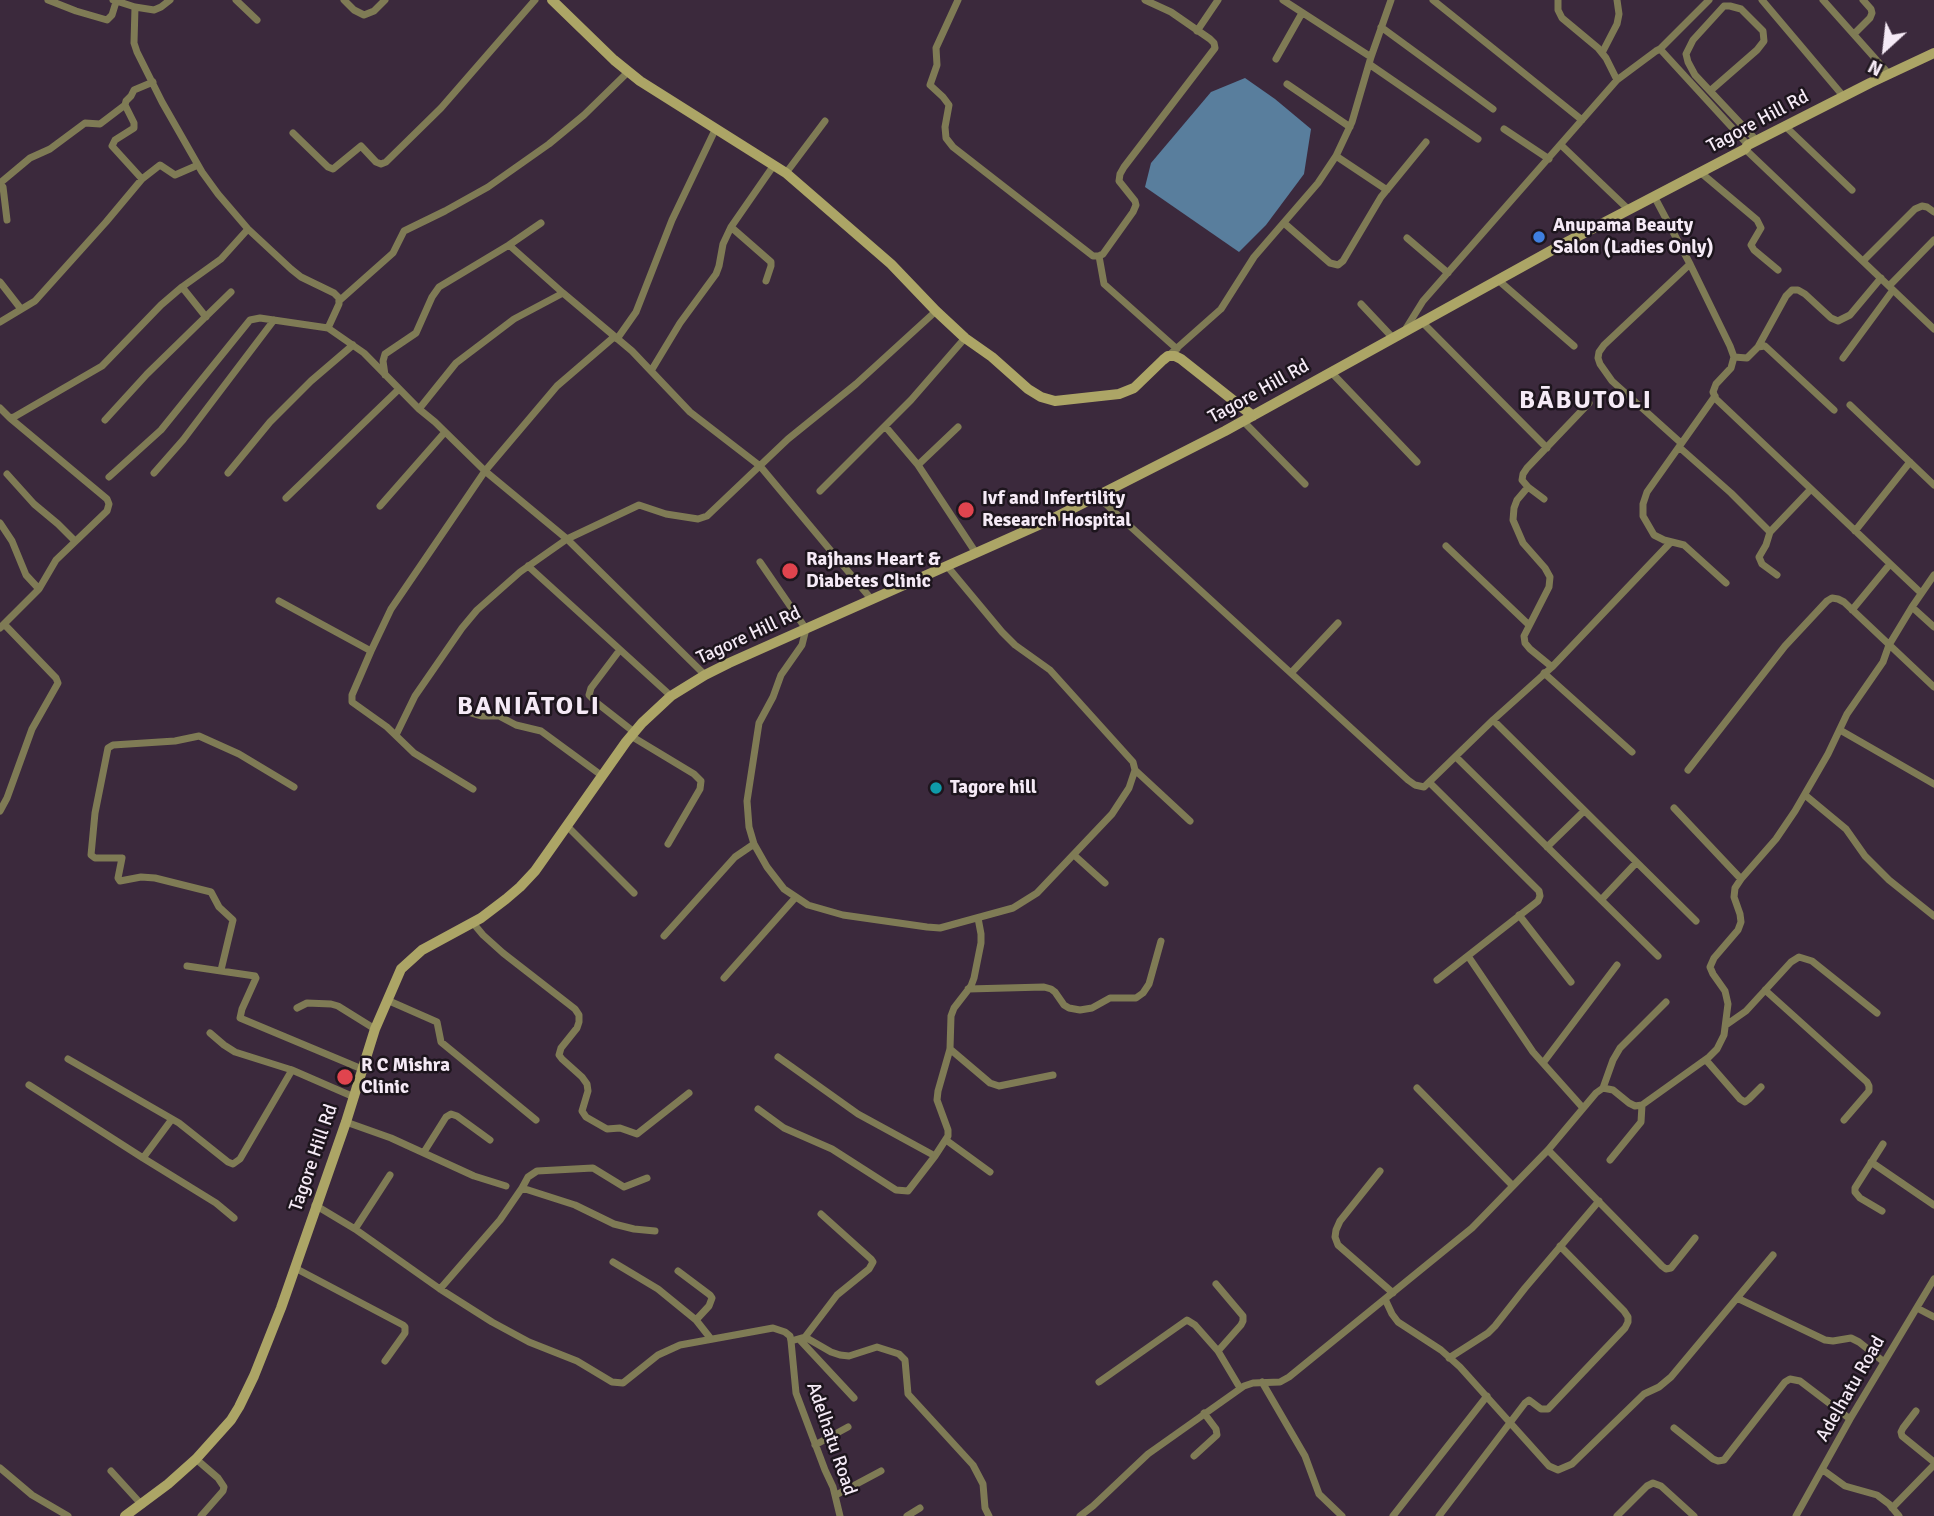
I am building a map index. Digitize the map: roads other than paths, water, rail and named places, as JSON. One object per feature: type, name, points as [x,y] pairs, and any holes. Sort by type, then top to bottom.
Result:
[{"type":"main road","points":[[552,0],[628,72],[786,173],[891,264],[965,338],[1041,397],[1055,401],[1127,391],[1134,388],[1172,352],[1248,418]]},
{"type":"main road","name":"Tagore Hill Rd","points":[[125,1516],[179,1476],[197,1459],[239,1407],[268,1343],[346,1122],[375,1029],[401,969],[422,950],[473,923],[520,887],[535,871],[601,775],[633,734],[671,696],[705,675],[1050,520],[1248,418],[1750,145],[1934,53]]},
{"type":"street","points":[[48,0],[105,20],[110,18],[114,1],[155,10],[170,0]]},
{"type":"street","points":[[236,0],[257,20]]},
{"type":"street","points":[[344,0],[364,15],[374,11],[385,0]]},
{"type":"street","points":[[293,133],[332,169],[361,146],[376,162],[386,162],[441,108],[535,0]]},
{"type":"street","points":[[958,0],[936,48],[937,65],[930,85],[948,105],[944,133],[946,138],[953,148],[1093,256],[1103,254],[1136,205],[1119,181],[1124,167],[1215,48],[1210,39],[1171,12],[1145,0]]},
{"type":"street","points":[[1197,31],[1218,0]]},
{"type":"street","points":[[1283,0],[1478,139]]},
{"type":"street","points":[[1099,256],[1104,284],[1172,352],[1221,309],[1254,257],[1318,183],[1336,156],[1350,127],[1390,3],[1379,0]]},
{"type":"street","points":[[1433,0],[1582,120]]},
{"type":"street","points":[[1558,0],[1558,10],[1562,18],[1602,52],[1617,80]]},
{"type":"street","points":[[1602,52],[1617,24],[1617,0]]},
{"type":"street","points":[[1361,304],[1398,335],[1423,301],[1617,80],[1661,49],[1709,0]]},
{"type":"street","points":[[1762,0],[1844,97]]},
{"type":"street","points":[[1823,0],[1889,74]]},
{"type":"street","points":[[1854,34],[1872,13],[1863,0]]},
{"type":"street","points":[[1710,91],[1757,50],[1763,41],[1763,31],[1741,9],[1724,6],[1693,40],[1686,54],[1695,75],[1750,145]]},
{"type":"street","points":[[135,7],[134,43],[162,102],[218,194],[248,229],[291,269],[301,277],[334,293],[339,301]]},
{"type":"street","points":[[1276,59],[1302,13]]},
{"type":"street","points":[[1381,27],[1493,109]]},
{"type":"street","points":[[1661,49],[1863,261],[1934,329]]},
{"type":"street","points":[[328,328],[339,301],[393,253],[404,231],[488,187],[549,144],[584,116],[628,72]]},
{"type":"street","points":[[7,220],[4,187],[0,184],[30,158],[50,149],[85,123],[100,124],[125,105],[134,90],[153,82]]},
{"type":"street","points":[[1287,85],[1350,127]]},
{"type":"street","points":[[125,105],[134,128],[115,140],[112,147],[142,178]]},
{"type":"street","points":[[786,173],[825,121]]},
{"type":"street","points":[[1786,127],[1852,190]]},
{"type":"street","points":[[472,789],[414,753],[396,735],[351,700],[391,609],[485,471],[557,386],[615,338],[636,312],[672,220],[716,128]]},
{"type":"street","points":[[1504,129],[1549,159]]},
{"type":"street","points":[[1284,223],[1330,263],[1338,265],[1387,190],[1426,142]]},
{"type":"street","points":[[1561,145],[1629,210]]},
{"type":"street","points":[[1336,156],[1387,190]]},
{"type":"street","points":[[0,322],[35,301],[142,178],[160,165],[175,174],[198,165]]},
{"type":"street","points":[[651,371],[680,323],[716,274],[724,240],[774,165]]},
{"type":"street","points":[[1700,172],[1760,224],[1761,228],[1751,245],[1778,270]]},
{"type":"street","points":[[1654,197],[1690,264],[1734,357],[1731,368],[1716,384],[1713,392],[1715,396],[1921,593]]},
{"type":"street","points":[[1863,261],[1915,209],[1922,206],[1934,212]]},
{"type":"street","points":[[386,375],[383,361],[385,354],[416,333],[439,287],[541,223]]},
{"type":"street","points":[[731,227],[771,262],[766,281]]},
{"type":"street","points":[[10,418],[102,366],[152,314],[182,287],[221,259],[248,229]]},
{"type":"street","points":[[1407,238],[1448,273]]},
{"type":"street","points":[[1843,358],[1891,288],[1934,240]]},
{"type":"street","points":[[509,245],[632,351],[690,412],[760,466],[872,600]]},
{"type":"street","points":[[1690,264],[1604,345],[1598,358],[1612,381],[1770,532]]},
{"type":"street","points":[[1734,357],[1747,358],[1758,347],[1792,290],[1805,294],[1831,318],[1838,321],[1850,316],[1881,278]]},
{"type":"street","points":[[1498,280],[1574,346]]},
{"type":"street","points":[[0,282],[21,309]]},
{"type":"street","points":[[182,287],[206,317]]},
{"type":"street","points":[[105,420],[231,292]]},
{"type":"street","points":[[419,409],[456,363],[514,319],[563,293]]},
{"type":"street","points":[[396,735],[420,688],[470,617],[527,566],[566,540],[641,505],[659,513],[701,519],[936,311]]},
{"type":"street","points":[[108,477],[168,422],[250,320],[256,318],[328,328],[373,362],[485,471],[566,540],[705,675]]},
{"type":"street","points":[[154,473],[183,440],[274,320]]},
{"type":"street","points":[[1422,322],[1547,448]]},
{"type":"street","points":[[820,491],[925,385],[965,338]]},
{"type":"street","points":[[228,473],[270,422],[311,381],[353,345]]},
{"type":"street","points":[[1758,347],[1765,346],[1770,349],[1834,410]]},
{"type":"street","points":[[1331,372],[1417,462]]},
{"type":"street","points":[[286,498],[400,389]]},
{"type":"street","points":[[1715,396],[1647,492],[1643,503],[1643,516],[1654,534],[1690,550],[1726,583]]},
{"type":"street","points":[[1544,499],[1522,480],[1523,474],[1589,403]]},
{"type":"street","points":[[1850,405],[1934,485]]},
{"type":"street","points":[[0,408],[108,502],[109,506],[56,560],[39,589],[2,626],[56,678],[58,685],[32,729],[0,811]]},
{"type":"street","points":[[1248,418],[1305,485]]},
{"type":"street","points":[[885,426],[918,465],[976,553]]},
{"type":"street","points":[[918,465],[958,428]]},
{"type":"street","points":[[380,506],[445,432]]},
{"type":"street","points":[[1856,531],[1910,462]]},
{"type":"street","points":[[7,474],[34,504],[75,541]]},
{"type":"street","points":[[1528,487],[1517,500],[1513,520],[1523,543],[1550,577],[1549,587],[1524,636],[1530,649],[1552,667]]},
{"type":"street","points":[[1777,575],[1762,564],[1759,557],[1770,532],[1811,489]]},
{"type":"street","points":[[1097,496],[1408,780],[1424,787],[1552,667],[1671,542]]},
{"type":"street","points":[[0,523],[12,541],[26,576],[39,589]]},
{"type":"street","points":[[1446,546],[1529,625]]},
{"type":"street","points":[[760,562],[806,629],[802,645],[781,675],[759,723],[747,801],[749,827],[754,844],[784,889],[808,905],[829,912],[940,928],[1013,908],[1038,893],[1112,814],[1129,788],[1135,770],[1133,762],[1050,670],[1015,645],[1002,632],[947,566]]},
{"type":"street","points":[[1852,610],[1890,564]]},
{"type":"street","points":[[527,566],[671,696]]},
{"type":"street","points":[[1604,1088],[1613,1090],[1635,1106],[1642,1105],[1706,1060],[1717,1049],[1724,1035],[1728,1004],[1725,991],[1710,967],[1741,922],[1741,914],[1734,897],[1735,888],[1776,839],[1805,795],[1847,714],[1883,662],[1889,645],[1934,575]]},
{"type":"street","points":[[1688,770],[1785,646],[1832,598],[1838,599],[1852,610],[1934,687]]},
{"type":"street","points":[[279,601],[371,651]]},
{"type":"street","points":[[1912,607],[1934,626]]},
{"type":"street","points":[[1291,673],[1338,624]]},
{"type":"street","points":[[619,651],[591,688],[589,695],[633,734],[701,781],[700,789],[667,844]]},
{"type":"street","points":[[1544,673],[1632,752]]},
{"type":"street","points":[[471,713],[499,716],[516,725],[541,731],[601,775]]},
{"type":"street","points":[[1493,720],[1696,921]]},
{"type":"street","points":[[1840,730],[1934,784]]},
{"type":"street","points":[[221,970],[233,920],[219,907],[211,892],[155,878],[141,877],[120,881],[118,878],[122,858],[95,858],[91,855],[94,813],[109,747],[199,736],[239,754],[294,786]]},
{"type":"street","points":[[1456,757],[1658,956]]},
{"type":"street","points":[[1135,770],[1190,821]]},
{"type":"street","points":[[1430,783],[1541,896],[1437,980]]},
{"type":"street","points":[[1805,795],[1846,829],[1865,856],[1889,880],[1934,916]]},
{"type":"street","points":[[1674,808],[1741,879]]},
{"type":"street","points":[[1547,847],[1584,811]]},
{"type":"street","points":[[567,826],[634,893]]},
{"type":"street","points":[[664,936],[735,857],[754,844]]},
{"type":"street","points":[[1074,855],[1105,883]]},
{"type":"street","points":[[1601,900],[1636,863]]},
{"type":"street","points":[[724,978],[795,898]]},
{"type":"street","points":[[1519,915],[1572,982]]},
{"type":"street","points":[[758,1109],[784,1128],[832,1149],[896,1190],[908,1191],[913,1187],[946,1140],[948,1130],[937,1100],[938,1091],[950,1049],[951,1016],[974,978],[981,943],[978,918]]},
{"type":"street","points":[[473,923],[503,953],[575,1009],[579,1016],[577,1028],[561,1048],[559,1055],[587,1084],[587,1097],[582,1111],[586,1117],[607,1129],[621,1128],[637,1133],[689,1093]]},
{"type":"street","points":[[968,989],[1044,987],[1055,992],[1063,1005],[1080,1010],[1092,1008],[1111,998],[1136,998],[1149,984],[1161,941]]},
{"type":"street","points":[[1468,956],[1525,1041],[1583,1108]]},
{"type":"street","points":[[1726,1025],[1746,1011],[1791,962],[1799,957],[1812,961],[1877,1013]]},
{"type":"street","points":[[1543,1063],[1617,965]]},
{"type":"street","points":[[187,966],[256,978],[240,1018],[362,1069]]},
{"type":"street","points":[[1765,990],[1870,1086],[1869,1091],[1844,1120]]},
{"type":"street","points":[[387,1000],[434,1020],[438,1024],[441,1042],[536,1120]]},
{"type":"street","points":[[297,1008],[307,1003],[324,1002],[338,1006],[375,1029]]},
{"type":"street","points":[[1080,1516],[1148,1454],[1240,1388],[1253,1383],[1280,1382],[1289,1377],[1472,1228],[1548,1150],[1596,1093],[1604,1088],[1620,1048],[1666,1002]]},
{"type":"street","points":[[210,1033],[235,1052],[292,1070],[354,1097]]},
{"type":"street","points":[[950,1049],[990,1083],[999,1086],[1053,1075]]},
{"type":"street","points":[[778,1057],[858,1114],[935,1156]]},
{"type":"street","points":[[68,1059],[172,1119],[228,1162],[236,1164],[292,1070]]},
{"type":"street","points":[[1706,1060],[1745,1102],[1761,1087]]},
{"type":"street","points":[[29,1085],[234,1217]]},
{"type":"street","points":[[1417,1088],[1513,1186]]},
{"type":"street","points":[[1610,1160],[1641,1122],[1642,1105]]},
{"type":"street","points":[[424,1152],[446,1117],[451,1114],[490,1140]]},
{"type":"street","points":[[143,1158],[172,1119]]},
{"type":"street","points":[[346,1122],[424,1152],[474,1176],[506,1185]]},
{"type":"street","points":[[946,1140],[990,1172]]},
{"type":"street","points":[[1882,1211],[1860,1198],[1855,1188],[1883,1144]]},
{"type":"street","points":[[1548,1150],[1666,1269],[1671,1268],[1695,1238]]},
{"type":"street","points":[[1871,1162],[1934,1205]]},
{"type":"street","points":[[440,1289],[500,1220],[528,1177],[537,1171],[593,1168],[624,1187],[647,1178]]},
{"type":"street","points":[[1380,1171],[1340,1221],[1335,1237],[1338,1245],[1393,1293]]},
{"type":"street","points":[[355,1229],[390,1175]]},
{"type":"street","points":[[522,1188],[575,1205],[614,1224],[655,1231]]},
{"type":"street","points":[[1449,1358],[1495,1326],[1599,1201]]},
{"type":"street","points":[[316,1205],[440,1289],[519,1337],[577,1361],[612,1382],[624,1383],[667,1350],[680,1345],[773,1328],[840,1355],[849,1356],[877,1347],[899,1354],[905,1360],[908,1394],[973,1465],[983,1484],[985,1508],[989,1516]]},
{"type":"street","points":[[799,1339],[837,1295],[869,1269],[873,1262],[821,1214]]},
{"type":"street","points":[[1439,1516],[1529,1400],[1541,1409],[1548,1409],[1628,1322],[1624,1311],[1560,1246]]},
{"type":"street","points":[[1385,1299],[1398,1322],[1449,1358],[1549,1466],[1558,1470],[1565,1468],[1644,1394],[1671,1377],[1773,1255]]},
{"type":"street","points":[[613,1262],[649,1282],[696,1320],[711,1339]]},
{"type":"street","points":[[295,1268],[403,1325],[406,1330],[403,1337],[384,1362]]},
{"type":"street","points":[[678,1271],[712,1298],[709,1306],[696,1320]]},
{"type":"street","name":"Adelhatu Road","points":[[1796,1516],[1850,1419],[1934,1279]]},
{"type":"street","points":[[1216,1284],[1242,1316],[1243,1321],[1219,1351]]},
{"type":"street","points":[[1737,1298],[1818,1337],[1833,1341],[1851,1338],[1884,1362]]},
{"type":"street","points":[[1917,1308],[1934,1317]]},
{"type":"street","points":[[1099,1382],[1187,1320],[1219,1351],[1240,1388]]},
{"type":"street","points":[[799,1339],[854,1398]]},
{"type":"street","name":"Adelhatu Road","points":[[799,1339],[796,1393],[842,1514]]},
{"type":"street","points":[[1674,1428],[1713,1459],[1724,1460],[1790,1379],[1800,1381],[1850,1419]]},
{"type":"street","points":[[1262,1382],[1306,1456],[1319,1494],[1342,1516]]},
{"type":"street","points":[[1394,1516],[1487,1396]]},
{"type":"street","points":[[1892,1508],[1934,1463],[1902,1436],[1903,1428],[1916,1411]]},
{"type":"street","points":[[1194,1456],[1217,1435],[1216,1429],[1204,1413]]},
{"type":"street","points":[[815,1445],[848,1427]]},
{"type":"street","points":[[197,1459],[224,1487],[201,1516]]},
{"type":"street","points":[[0,1468],[32,1495],[68,1516]]},
{"type":"street","points":[[1823,1470],[1845,1486],[1877,1495],[1899,1516]]},
{"type":"street","points":[[111,1471],[142,1505]]},
{"type":"street","points":[[836,1495],[881,1471]]},
{"type":"street","points":[[1617,1516],[1653,1483],[1661,1486],[1694,1516]]},
{"type":"street","points":[[907,1516],[920,1508]]},
{"type":"water","points":[[1245,78],[1311,129],[1304,174],[1266,225],[1239,252],[1145,187],[1151,163],[1211,92]]},
{"type":"place","name":"Anupama Beauty Salon (Ladies Only)","points":[[1539,237]]},
{"type":"place","name":"Ivf and Infertility Research Hospital","points":[[966,510]]},
{"type":"place","name":"Rajhans Heart & Diabetes Clinic","points":[[790,571]]},
{"type":"place","name":"Tagore hill","points":[[936,788]]},
{"type":"place","name":"R C Mishra Clinic","points":[[345,1077]]},
{"type":"district","name":"BĀBUTOLI","points":[[1586,401]]},
{"type":"district","name":"BANIĀTOLI","points":[[529,707]]}]
